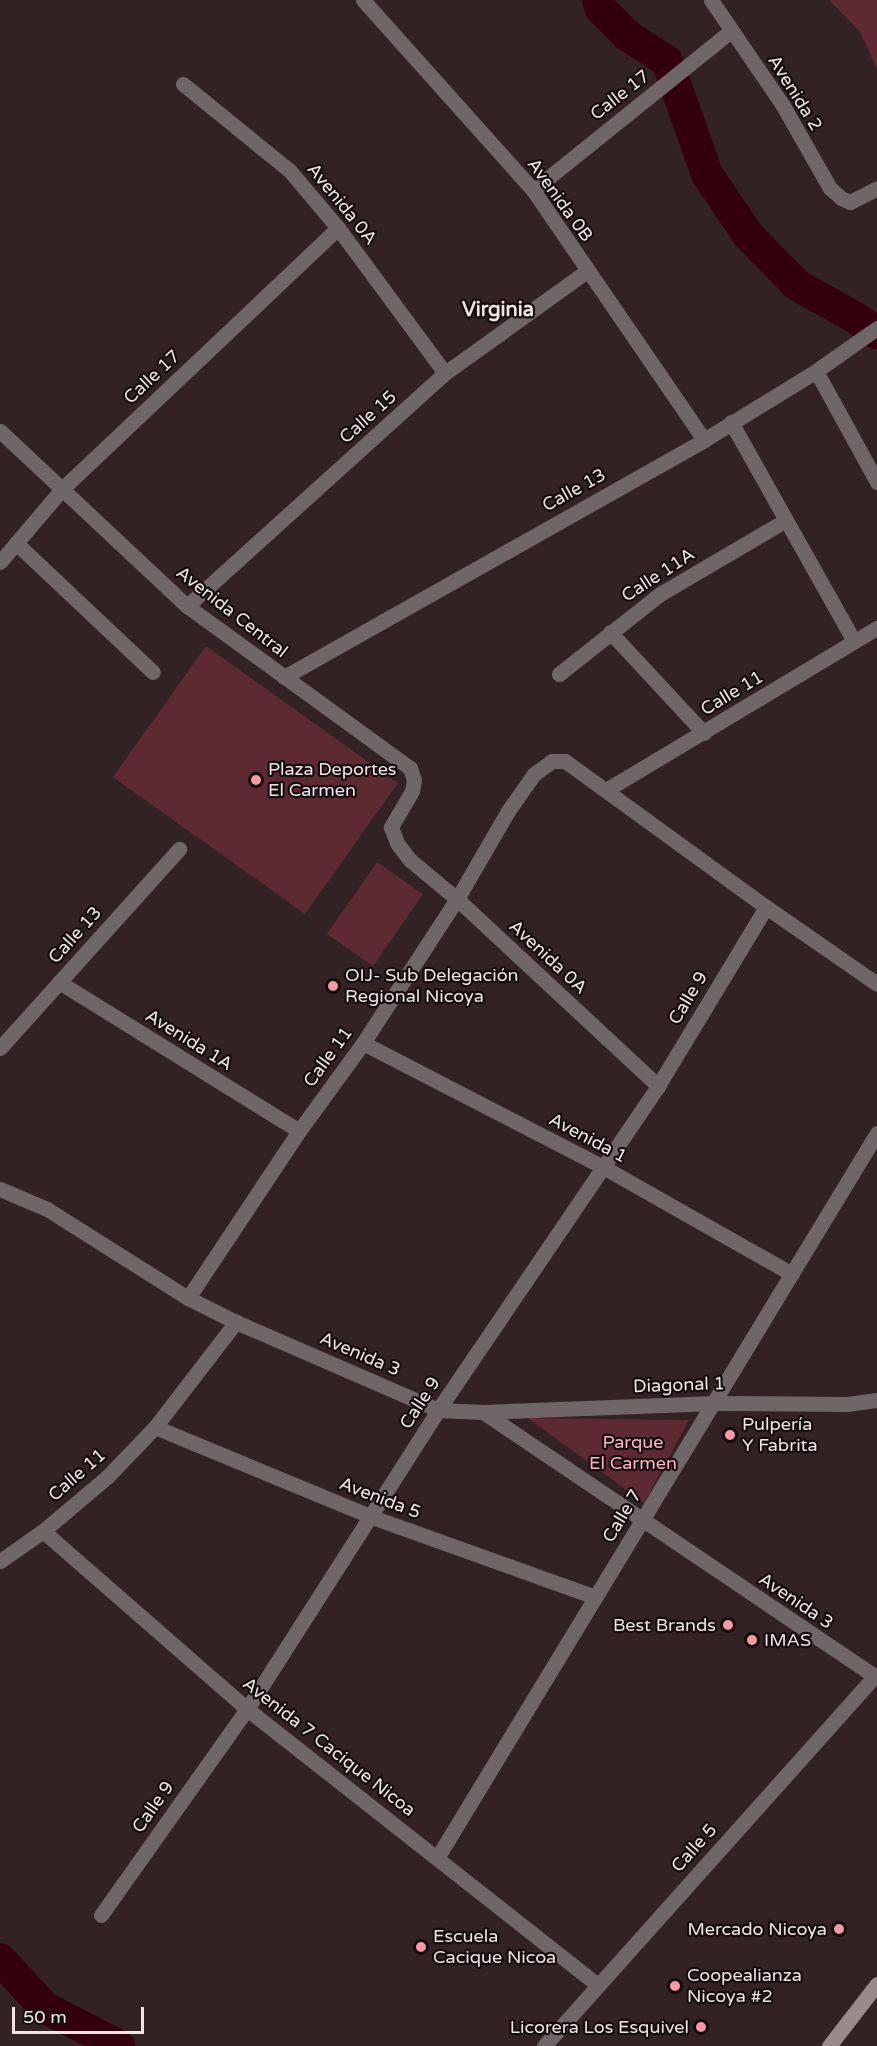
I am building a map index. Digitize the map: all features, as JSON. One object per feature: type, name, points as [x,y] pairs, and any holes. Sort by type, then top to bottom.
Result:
[{"type":"main road","points":[[833,2044],[877,1984]]},
{"type":"street","name":"Avenida 0B","points":[[363,0],[533,190],[704,440]]},
{"type":"street","name":"Avenida 2","points":[[711,0],[782,104],[830,188],[841,198],[850,202],[877,188]]},
{"type":"street","name":"Calle 17","points":[[533,190],[731,31]]},
{"type":"street","name":"Avenida 0A","points":[[183,84],[290,171],[338,228],[445,373]]},
{"type":"street","name":"Calle 17","points":[[0,562],[63,488],[338,228]]},
{"type":"street","name":"Calle 15","points":[[187,606],[445,373],[587,271]]},
{"type":"street","name":"Calle 13","points":[[284,677],[704,440],[816,371],[861,337],[877,328]]},
{"type":"street","points":[[816,371],[877,482]]},
{"type":"street","points":[[730,422],[854,641]]},
{"type":"street","name":"Avenida Central","points":[[0,431],[187,606],[410,768],[414,780],[412,791],[392,827],[397,843],[410,860]]},
{"type":"street","name":"Calle 11A","points":[[559,674],[660,594],[786,520]]},
{"type":"street","points":[[16,543],[153,672]]},
{"type":"street","name":"Calle 11","points":[[188,1298],[299,1131],[363,1042],[457,899],[508,811],[534,774],[552,761],[565,761],[606,790],[877,628]]},
{"type":"street","points":[[610,632],[704,733]]},
{"type":"street","points":[[606,790],[766,907],[877,984]]},
{"type":"street","name":"Calle 13","points":[[0,1048],[179,849]]},
{"type":"street","name":"Avenida 0A","points":[[410,860],[457,899],[658,1086]]},
{"type":"street","name":"Calle 9","points":[[101,1915],[247,1708],[372,1517],[438,1410],[658,1086],[766,907]]},
{"type":"street","name":"Avenida 1A","points":[[59,982],[299,1131]]},
{"type":"street","name":"Avenida 1","points":[[363,1042],[603,1167],[792,1274]]},
{"type":"street","name":"Calle 7","points":[[437,1858],[877,1133]]},
{"type":"street","name":"Avenida 3","points":[[0,1189],[47,1209],[188,1298],[236,1322],[438,1410],[483,1412],[876,1678]]},
{"type":"street","name":"Calle 11","points":[[0,1561],[43,1531],[108,1476],[155,1427],[236,1322]]},
{"type":"street","name":"Diagonal 1","points":[[483,1412],[715,1403],[847,1404],[877,1400]]},
{"type":"street","name":"Avenida 5","points":[[155,1427],[372,1517],[595,1598]]},
{"type":"street","name":"Avenida 7 Cacique Nicoa","points":[[43,1531],[247,1708],[598,1984]]},
{"type":"street","name":"Calle 5","points":[[544,2046],[876,1678]]},
{"type":"green space","points":[[829,0],[877,0],[877,69],[860,32]]},
{"type":"green space","name":"Plaza Deportes El Carmen","points":[[206,646],[398,783],[305,914],[113,777]]},
{"type":"green space","points":[[377,862],[423,894],[373,966],[327,934]]},
{"type":"green space","name":"Parque El Carmen","points":[[528,1418],[689,1420],[644,1503]]},
{"type":"waterway","points":[[598,0],[601,9],[628,36],[667,61],[707,174],[748,235],[797,285],[856,318],[877,333]]},
{"type":"waterway","points":[[0,1959],[44,2007],[119,2046]]},
{"type":"place","name":"Plaza Deportes El Carmen","points":[[256,780]]},
{"type":"place","name":"OIJ- Sub Delegación Regional Nicoya","points":[[333,986]]},
{"type":"place","name":"Pulpería Y Fabrita","points":[[730,1435]]},
{"type":"place","name":"Best Brands","points":[[728,1625]]},
{"type":"place","name":"IMAS","points":[[752,1640]]},
{"type":"place","name":"Mercado Nicoya","points":[[839,1929]]},
{"type":"place","name":"Escuela Cacique Nicoa","points":[[421,1947]]},
{"type":"place","name":"Coopealianza Nicoya #2","points":[[675,1986]]},
{"type":"place","name":"Licorera Los Esquivel","points":[[701,2027]]},
{"type":"district","name":"Virginia","points":[[498,310]]}]
